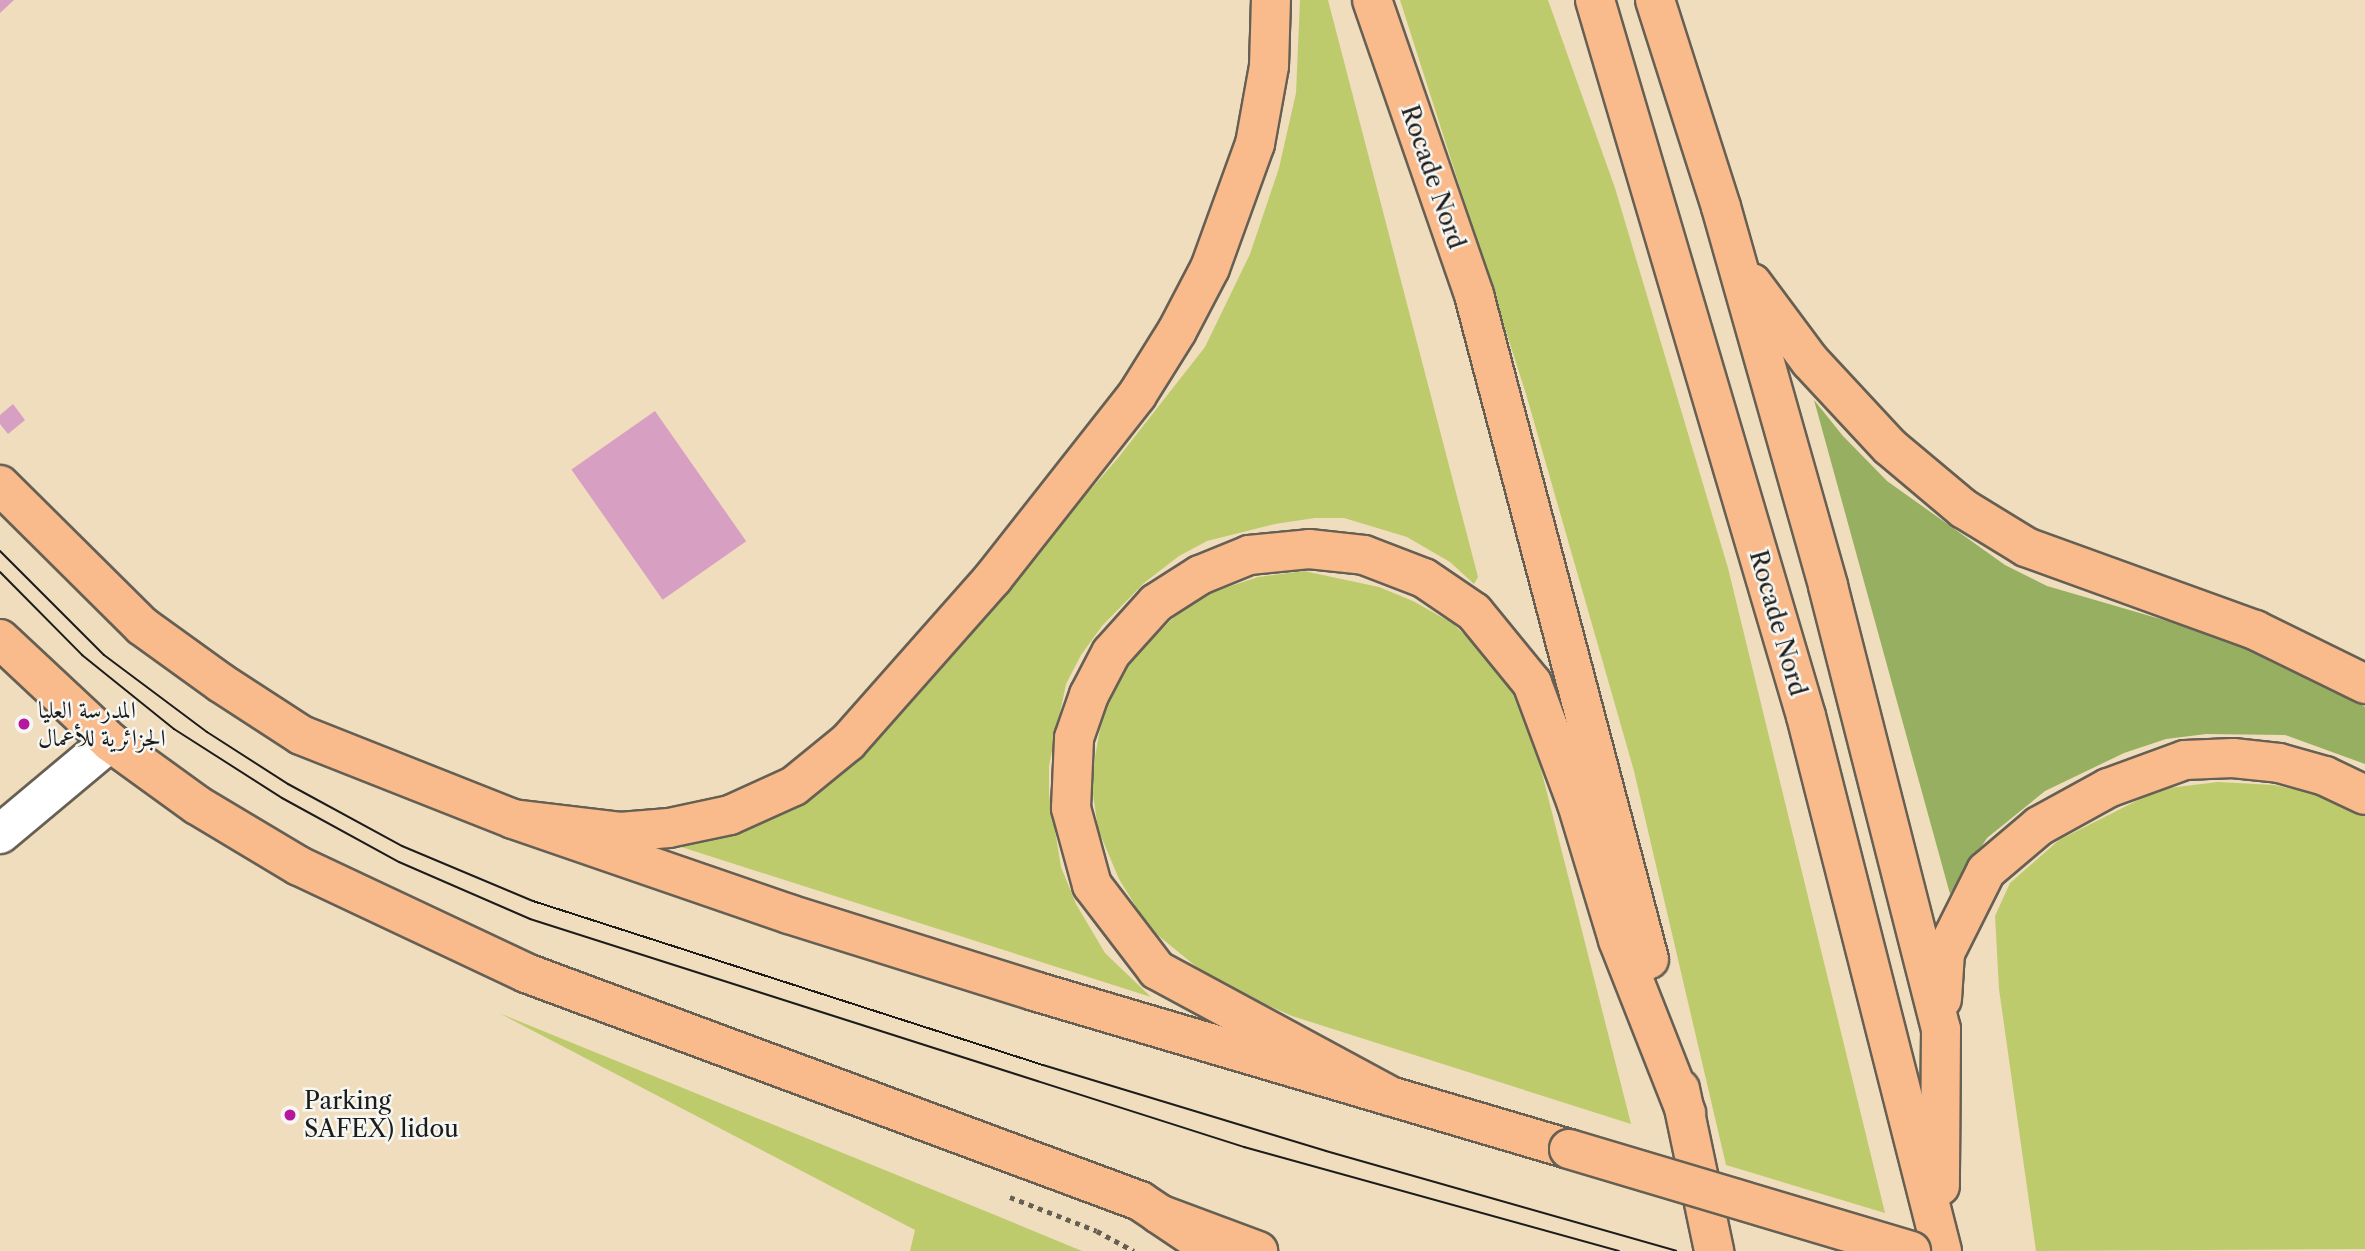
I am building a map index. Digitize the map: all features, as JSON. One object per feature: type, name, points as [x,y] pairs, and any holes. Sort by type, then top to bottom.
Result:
[{"type":"main road","points":[[513,819],[620,832],[669,828],[730,815],[794,786],[848,742],[993,578],[1137,395],[1177,331],[1210,268],[1255,144],[1269,66],[1271,0]]},
{"type":"main road","name":"Rocade Nord","points":[[1372,0],[1474,295],[1623,850],[1686,1113],[1714,1251]]},
{"type":"main road","name":"Rocade Nord","points":[[1595,0],[1806,716],[1931,1248]]},
{"type":"main road","points":[[1656,0],[1721,207],[1828,586],[1941,1029]]},
{"type":"main road","points":[[1721,207],[1752,284],[1810,361],[1890,447],[1964,509],[2026,547],[2255,630],[2365,684]]},
{"type":"main road","points":[[0,485],[142,626],[221,683],[301,735],[513,819],[789,914],[1021,987],[1570,1149],[1931,1248],[1945,954],[1986,872],[2039,827],[2108,788],[2185,760],[2233,758],[2279,764],[2325,776],[2365,795]]},
{"type":"main road","points":[[1391,1096],[1157,970],[1092,885],[1085,859],[1072,808],[1074,738],[1089,695],[1111,653],[1156,603],[1200,575],[1249,555],[1309,549],[1364,555],[1424,578],[1474,612],[1532,683],[1577,804],[1618,940],[1686,1113]]},
{"type":"main road","points":[[0,639],[110,743],[197,805],[299,866],[526,973],[1140,1201],[1214,1251]]},
{"type":"main road","points":[[1159,1214],[1258,1251]]},
{"type":"street","points":[[0,834],[110,743]]},
{"type":"green space","points":[[1300,0],[1328,0],[1478,577],[1474,584],[1450,562],[1407,537],[1344,518],[1315,518],[1275,524],[1207,541],[1179,556],[1144,583],[1102,626],[1081,655],[1066,684],[1049,766],[1049,794],[1061,867],[1076,904],[1105,953],[1151,997],[675,845],[717,834],[977,620],[1118,458],[1205,347],[1250,254],[1279,168],[1296,93]]},
{"type":"green space","points":[[1400,0],[1548,0],[1615,188],[1728,568],[1885,1213],[1726,1165],[1634,771],[1526,394]]},
{"type":"green space","points":[[1814,400],[1843,436],[1887,481],[2005,565],[2047,586],[2236,641],[2341,692],[2365,707],[2365,764],[2285,735],[2206,734],[2166,739],[2124,753],[2045,791],[1987,838],[1950,894]]},
{"type":"green space","points":[[1304,571],[1379,587],[1413,601],[1452,623],[1488,657],[1527,714],[1631,1124],[1292,1016],[1215,982],[1149,928],[1119,879],[1098,829],[1091,780],[1100,729],[1113,686],[1138,653],[1175,616],[1210,593],[1258,577]]},
{"type":"green space","points":[[2218,782],[2274,785],[2330,797],[2365,814],[2365,1249],[2036,1251],[1999,989],[1995,916],[2010,883],[2059,840],[2160,789]]},
{"type":"green space","points":[[499,1013],[1082,1251],[910,1251],[915,1230]]},
{"type":"building","points":[[0,0],[14,0],[0,13]]},
{"type":"building","points":[[13,404],[25,420],[8,434],[0,424],[0,415]]},
{"type":"building","points":[[655,411],[746,541],[663,600],[571,470]]},
{"type":"tram line","points":[[0,551],[104,655],[207,732],[288,784],[402,846],[533,901],[1043,1065],[1326,1151],[1676,1251]]},
{"type":"tram line","points":[[0,572],[82,655],[174,729],[282,798],[399,862],[530,919],[1244,1147],[1619,1251]]},
{"type":"place","name":"المدرسة العليا الجزائرية للأعمال","points":[[24,724]]},
{"type":"place","name":"Parking SAFEX) lidou","points":[[290,1115]]}]
